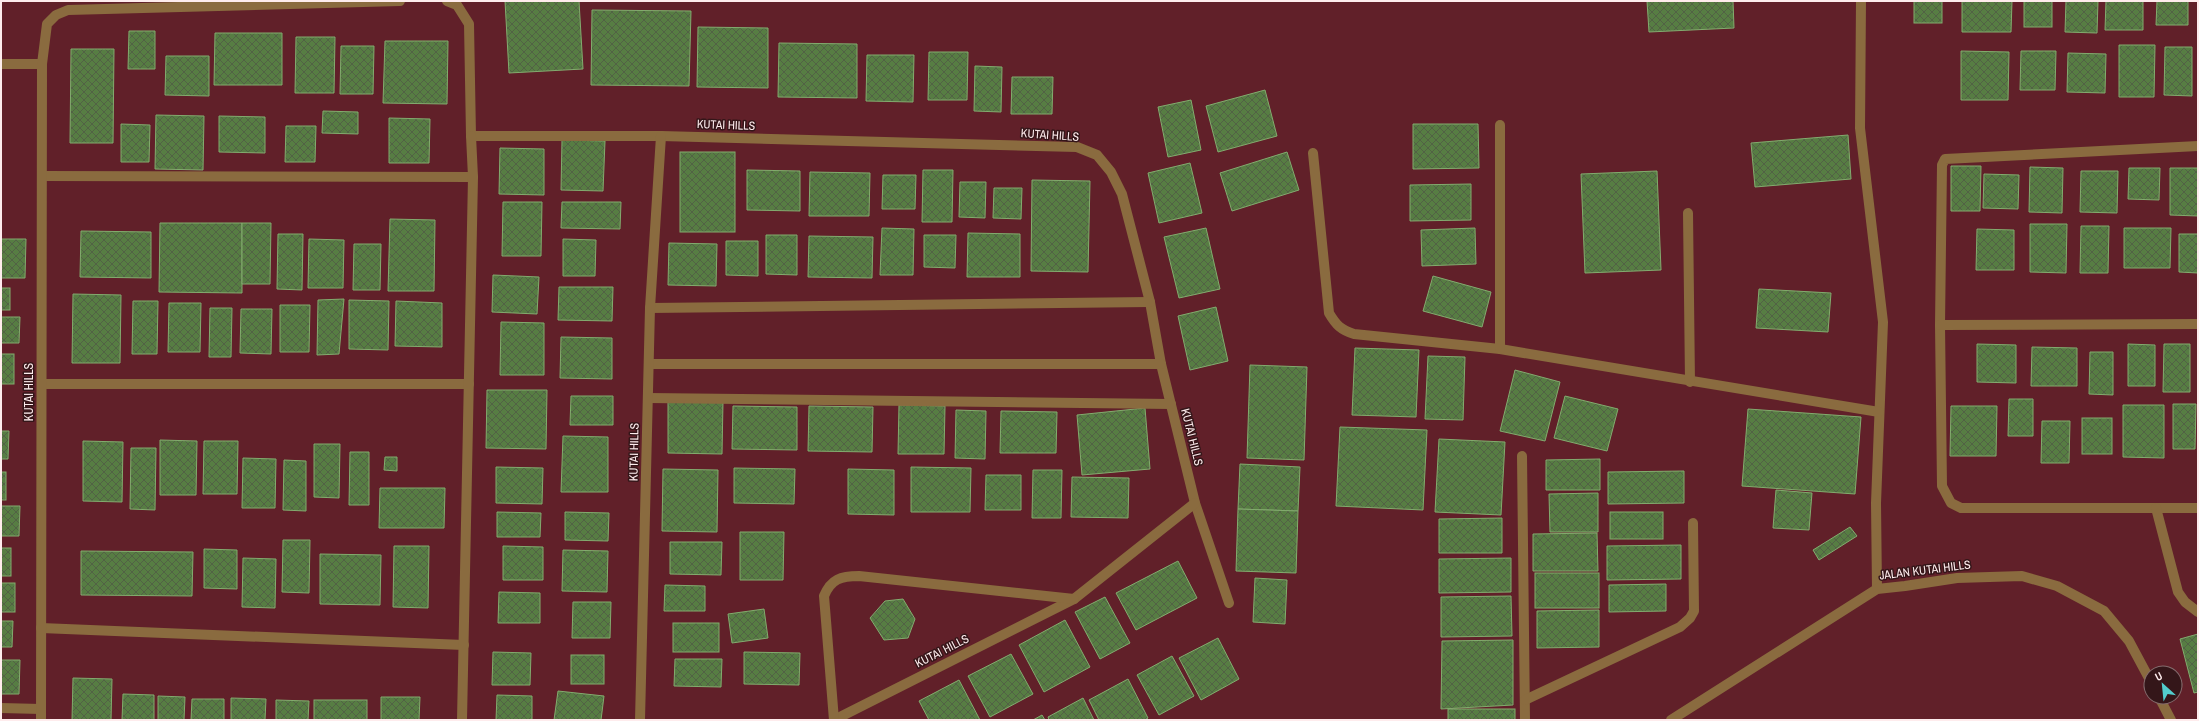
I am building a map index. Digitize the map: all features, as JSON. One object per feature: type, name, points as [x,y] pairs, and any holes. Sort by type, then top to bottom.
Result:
[{"type":"street","name":"KUTAI HILLS","points":[[41,720],[42,64],[47,24],[56,15],[68,10],[400,1]]},
{"type":"street","points":[[447,1],[457,5],[468,24],[473,178],[462,720]]},
{"type":"street","points":[[1860,1],[1860,128],[1883,322],[1876,504],[1877,589]]},
{"type":"street","points":[[1,64],[42,64]]},
{"type":"street","points":[[1500,125],[1500,349]]},
{"type":"street","name":"KUTAI HILLS","points":[[471,136],[661,136],[1077,147],[1097,156],[1111,172],[1122,194],[1150,302],[1161,364],[1195,503],[1229,603]]},
{"type":"street","name":"KUTAI HILLS","points":[[640,720],[650,308],[661,136]]},
{"type":"street","points":[[2198,146],[1945,159],[1942,165],[1940,325],[1942,486],[1951,503],[1961,508],[2198,508]]},
{"type":"street","points":[[1313,153],[1329,313],[1335,323],[1342,330],[1354,334],[1500,349],[1690,382],[1879,412]]},
{"type":"street","points":[[42,176],[473,178]]},
{"type":"street","points":[[1688,213],[1690,382]]},
{"type":"street","points":[[650,308],[1150,302]]},
{"type":"street","points":[[1940,325],[2198,324]]},
{"type":"street","points":[[649,364],[1161,364]]},
{"type":"street","points":[[42,384],[469,384]]},
{"type":"street","points":[[648,398],[1171,404]]},
{"type":"street","points":[[1522,456],[1525,720]]},
{"type":"street","name":"KUTAI HILLS","points":[[834,720],[1074,599],[1195,503]]},
{"type":"street","points":[[2156,508],[2178,592],[2185,602],[2198,612]]},
{"type":"street","points":[[1525,700],[1680,627],[1690,618],[1694,611],[1693,523]]},
{"type":"street","points":[[834,720],[824,596],[828,586],[836,579],[846,576],[859,576],[1074,599]]},
{"type":"street","name":"JALAN KUTAI HILLS","points":[[1671,720],[1877,589],[1957,578],[2022,576],[2057,586],[2104,611],[2129,641],[2143,667]]},
{"type":"street","points":[[41,628],[464,645]]},
{"type":"street","points":[[2163,705],[2171,720]]},
{"type":"street","points":[[1,708],[41,708]]},
{"type":"building","points":[[505,1],[579,1],[583,69],[509,73]]},
{"type":"building","points":[[1647,1],[1733,1],[1734,28],[1649,32]]},
{"type":"building","points":[[1914,1],[1942,1],[1942,23],[1914,23]]},
{"type":"building","points":[[1962,1],[2012,1],[2011,32],[1962,32]]},
{"type":"building","points":[[2024,1],[2052,1],[2052,27],[2024,27]]},
{"type":"building","points":[[2066,1],[2098,1],[2097,33],[2065,32]]},
{"type":"building","points":[[2106,1],[2143,1],[2143,30],[2105,30]]},
{"type":"building","points":[[2157,1],[2188,1],[2188,25],[2156,25]]},
{"type":"building","points":[[592,10],[691,11],[689,86],[591,85]]},
{"type":"building","points":[[698,27],[768,28],[768,88],[697,87]]},
{"type":"building","points":[[129,31],[155,31],[155,69],[128,69]]},
{"type":"building","points":[[215,33],[282,33],[282,85],[214,85]]},
{"type":"building","points":[[296,37],[335,37],[334,93],[295,93]]},
{"type":"building","points":[[385,41],[448,41],[447,104],[383,103]]},
{"type":"building","points":[[779,43],[857,44],[857,98],[778,97]]},
{"type":"building","points":[[2119,45],[2155,45],[2154,97],[2119,97]]},
{"type":"building","points":[[341,46],[374,46],[373,94],[340,94]]},
{"type":"building","points":[[2165,47],[2192,47],[2192,96],[2164,95]]},
{"type":"building","points":[[71,49],[114,49],[113,143],[70,143]]},
{"type":"building","points":[[1961,51],[2009,52],[2008,100],[1961,100]]},
{"type":"building","points":[[2021,51],[2056,51],[2055,90],[2020,90]]},
{"type":"building","points":[[929,52],[968,52],[967,100],[928,100]]},
{"type":"building","points":[[2068,53],[2106,54],[2105,93],[2067,92]]},
{"type":"building","points":[[867,55],[914,55],[913,102],[866,101]]},
{"type":"building","points":[[166,56],[209,56],[209,96],[165,95]]},
{"type":"building","points":[[975,66],[1002,67],[1001,112],[974,111]]},
{"type":"building","points":[[1012,77],[1053,77],[1052,114],[1011,114]]},
{"type":"building","points":[[1265,90],[1277,136],[1218,152],[1206,106]]},
{"type":"building","points":[[1191,100],[1201,150],[1168,157],[1158,107]]},
{"type":"building","points":[[323,111],[358,112],[358,134],[322,133]]},
{"type":"building","points":[[156,115],[204,116],[203,170],[155,169]]},
{"type":"building","points":[[219,116],[265,117],[265,153],[219,152]]},
{"type":"building","points":[[389,118],[430,119],[429,163],[389,163]]},
{"type":"building","points":[[121,124],[150,125],[149,162],[121,162]]},
{"type":"building","points":[[1413,124],[1478,124],[1479,168],[1413,169]]},
{"type":"building","points":[[286,126],[316,126],[315,162],[285,162]]},
{"type":"building","points":[[1848,135],[1851,179],[1755,187],[1751,143]]},
{"type":"building","points":[[562,140],[605,141],[603,191],[561,190]]},
{"type":"building","points":[[500,148],[544,149],[544,195],[499,194]]},
{"type":"building","points":[[680,152],[735,152],[735,232],[680,232]]},
{"type":"building","points":[[1287,152],[1299,190],[1232,211],[1220,173]]},
{"type":"building","points":[[1190,163],[1202,213],[1159,223],[1148,173]]},
{"type":"building","points":[[1951,166],[1981,166],[1980,211],[1951,211]]},
{"type":"building","points":[[2030,167],[2063,168],[2062,213],[2029,212]]},
{"type":"building","points":[[2129,168],[2160,168],[2159,200],[2128,199]]},
{"type":"building","points":[[2170,168],[2198,168],[2198,216],[2170,215]]},
{"type":"building","points":[[747,170],[800,171],[800,211],[747,210]]},
{"type":"building","points":[[923,170],[953,170],[952,222],[922,222]]},
{"type":"building","points":[[1657,171],[1661,270],[1585,273],[1581,174]]},
{"type":"building","points":[[2081,171],[2118,171],[2117,213],[2080,212]]},
{"type":"building","points":[[810,172],[870,173],[869,216],[809,216]]},
{"type":"building","points":[[1984,174],[2019,175],[2018,209],[1983,208]]},
{"type":"building","points":[[883,175],[916,175],[915,209],[882,209]]},
{"type":"building","points":[[1032,180],[1090,181],[1088,272],[1031,271]]},
{"type":"building","points":[[960,182],[986,182],[985,218],[959,217]]},
{"type":"building","points":[[1471,184],[1471,220],[1410,221],[1410,185]]},
{"type":"building","points":[[994,188],[1022,188],[1021,219],[993,218]]},
{"type":"building","points":[[503,202],[542,202],[541,256],[502,256]]},
{"type":"building","points":[[562,202],[621,202],[620,229],[561,228]]},
{"type":"building","points":[[390,219],[435,220],[434,291],[388,291]]},
{"type":"building","points":[[160,223],[242,223],[242,293],[159,292]]},
{"type":"building","points":[[242,223],[271,223],[270,284],[242,284]]},
{"type":"building","points":[[2030,224],[2067,224],[2066,273],[2030,272]]},
{"type":"building","points":[[2081,226],[2109,226],[2108,273],[2080,273]]},
{"type":"building","points":[[882,228],[914,229],[913,275],[880,275]]},
{"type":"building","points":[[1206,228],[1220,289],[1179,298],[1164,237]]},
{"type":"building","points":[[1475,228],[1476,264],[1422,266],[1421,230]]},
{"type":"building","points":[[2124,228],[2171,228],[2170,268],[2124,268]]},
{"type":"building","points":[[1977,229],[2014,230],[2014,270],[1976,270]]},
{"type":"building","points":[[81,231],[151,232],[151,278],[80,277]]},
{"type":"building","points":[[968,233],[1020,234],[1020,277],[967,277]]},
{"type":"building","points":[[278,234],[303,234],[302,290],[277,289]]},
{"type":"building","points":[[2179,234],[2198,234],[2198,273],[2179,272]]},
{"type":"building","points":[[766,235],[797,235],[797,275],[766,274]]},
{"type":"building","points":[[924,235],[956,235],[955,268],[924,267]]},
{"type":"building","points":[[809,236],[873,237],[872,278],[808,277]]},
{"type":"building","points":[[1,239],[26,239],[25,278],[1,278]]},
{"type":"building","points":[[309,239],[344,240],[343,288],[308,288]]},
{"type":"building","points":[[563,239],[596,240],[595,276],[563,276]]},
{"type":"building","points":[[726,241],[758,241],[758,276],[726,275]]},
{"type":"building","points":[[669,243],[717,244],[716,286],[668,285]]},
{"type":"building","points":[[354,244],[381,244],[380,290],[353,290]]},
{"type":"building","points":[[493,275],[539,277],[537,314],[492,312]]},
{"type":"building","points":[[1433,276],[1491,292],[1482,327],[1423,311]]},
{"type":"building","points":[[559,287],[613,287],[612,321],[558,320]]},
{"type":"building","points":[[1,288],[10,288],[10,310],[1,310]]},
{"type":"building","points":[[1759,289],[1831,293],[1828,332],[1756,328]]},
{"type":"building","points":[[73,294],[121,295],[120,363],[72,363]]},
{"type":"building","points":[[344,299],[339,354],[317,355],[318,300]]},
{"type":"building","points":[[349,300],[389,301],[388,350],[349,349]]},
{"type":"building","points":[[133,301],[158,301],[157,354],[132,354]]},
{"type":"building","points":[[396,301],[442,303],[442,347],[395,346]]},
{"type":"building","points":[[169,303],[201,303],[200,352],[168,352]]},
{"type":"building","points":[[280,305],[310,305],[309,352],[280,352]]},
{"type":"building","points":[[1216,307],[1228,361],[1190,370],[1178,316]]},
{"type":"building","points":[[210,308],[232,308],[231,357],[209,357]]},
{"type":"building","points":[[241,309],[272,309],[271,354],[240,353]]},
{"type":"building","points":[[1,317],[20,317],[19,343],[1,343]]},
{"type":"building","points":[[501,322],[544,323],[544,375],[500,375]]},
{"type":"building","points":[[561,337],[612,338],[612,379],[560,378]]},
{"type":"building","points":[[1977,344],[2016,345],[2016,383],[1977,382]]},
{"type":"building","points":[[2128,344],[2155,345],[2155,386],[2128,386]]},
{"type":"building","points":[[2164,344],[2190,344],[2190,392],[2163,392]]},
{"type":"building","points":[[2032,347],[2077,348],[2077,386],[2031,386]]},
{"type":"building","points":[[1355,348],[1419,350],[1416,417],[1352,415]]},
{"type":"building","points":[[2090,352],[2113,352],[2113,395],[2089,394]]},
{"type":"building","points":[[1,354],[14,354],[14,384],[1,384]]},
{"type":"building","points":[[1428,356],[1465,357],[1463,420],[1425,419]]},
{"type":"building","points":[[1250,365],[1307,367],[1304,460],[1247,458]]},
{"type":"building","points":[[1515,370],[1560,382],[1545,441],[1500,431]]},
{"type":"building","points":[[487,390],[547,390],[546,449],[486,448]]},
{"type":"building","points":[[571,396],[613,396],[613,425],[570,425]]},
{"type":"building","points":[[1565,396],[1618,409],[1607,451],[1554,438]]},
{"type":"building","points":[[2009,399],[2033,399],[2033,436],[2008,436]]},
{"type":"building","points":[[668,400],[723,401],[722,454],[668,453]]},
{"type":"building","points":[[2173,404],[2196,404],[2195,449],[2173,449]]},
{"type":"building","points":[[899,405],[945,406],[944,454],[898,454]]},
{"type":"building","points":[[2123,405],[2164,405],[2164,458],[2123,457]]},
{"type":"building","points":[[733,406],[797,407],[797,450],[732,449]]},
{"type":"building","points":[[809,406],[873,407],[872,452],[808,451]]},
{"type":"building","points":[[1951,406],[1997,406],[1996,456],[1950,456]]},
{"type":"building","points":[[1145,408],[1150,469],[1082,475],[1077,415]]},
{"type":"building","points":[[1748,409],[1861,417],[1855,494],[1742,486]]},
{"type":"building","points":[[956,410],[986,411],[985,459],[955,458]]},
{"type":"building","points":[[1001,411],[1057,412],[1056,453],[1000,453]]},
{"type":"building","points":[[2082,418],[2112,418],[2112,454],[2082,454]]},
{"type":"building","points":[[2042,421],[2070,421],[2069,463],[2041,463]]},
{"type":"building","points":[[1340,427],[1427,430],[1423,510],[1336,506]]},
{"type":"building","points":[[1,431],[9,431],[8,459],[1,459]]},
{"type":"building","points":[[563,436],[608,437],[608,492],[561,492]]},
{"type":"building","points":[[1439,439],[1505,442],[1501,515],[1435,512]]},
{"type":"building","points":[[160,440],[197,441],[196,495],[160,495]]},
{"type":"building","points":[[83,441],[123,442],[122,502],[83,501]]},
{"type":"building","points":[[204,441],[238,441],[237,494],[203,494]]},
{"type":"building","points":[[314,444],[340,444],[339,498],[314,497]]},
{"type":"building","points":[[131,448],[156,448],[155,510],[130,509]]},
{"type":"building","points":[[350,452],[369,452],[369,505],[349,505]]},
{"type":"building","points":[[385,457],[397,457],[397,471],[384,470]]},
{"type":"building","points":[[243,458],[276,459],[275,508],[242,508]]},
{"type":"building","points":[[1600,459],[1600,490],[1546,490],[1546,460]]},
{"type":"building","points":[[284,460],[306,461],[306,511],[283,510]]},
{"type":"building","points":[[1240,464],[1300,467],[1298,511],[1238,509]]},
{"type":"building","points":[[496,467],[543,468],[542,504],[496,503]]},
{"type":"building","points":[[911,467],[971,468],[970,512],[911,512]]},
{"type":"building","points":[[734,468],[795,469],[794,504],[734,503]]},
{"type":"building","points":[[663,469],[718,470],[717,532],[662,531]]},
{"type":"building","points":[[848,469],[894,470],[894,515],[848,514]]},
{"type":"building","points":[[1033,470],[1062,470],[1061,518],[1032,518]]},
{"type":"building","points":[[1684,471],[1684,503],[1608,504],[1608,472]]},
{"type":"building","points":[[1,472],[6,472],[6,500],[1,500]]},
{"type":"building","points":[[986,475],[1021,475],[1021,510],[985,510]]},
{"type":"building","points":[[1072,477],[1129,478],[1128,518],[1071,517]]},
{"type":"building","points":[[380,488],[445,488],[444,528],[379,528]]},
{"type":"building","points":[[1776,490],[1812,493],[1809,530],[1773,528]]},
{"type":"building","points":[[1598,493],[1598,532],[1550,532],[1549,494]]},
{"type":"building","points":[[1,506],[20,506],[19,536],[1,536]]},
{"type":"building","points":[[1238,509],[1298,511],[1296,573],[1236,571]]},
{"type":"building","points":[[497,512],[541,513],[540,537],[497,537]]},
{"type":"building","points":[[565,512],[609,513],[608,541],[565,540]]},
{"type":"building","points":[[1610,512],[1663,512],[1663,539],[1610,539]]},
{"type":"building","points":[[1502,518],[1502,553],[1439,553],[1439,519]]},
{"type":"building","points":[[1850,527],[1857,536],[1819,560],[1813,550]]},
{"type":"building","points":[[740,532],[784,532],[783,580],[740,580]]},
{"type":"building","points":[[1597,533],[1598,571],[1533,571],[1533,534]]},
{"type":"building","points":[[283,540],[310,540],[309,593],[282,592]]},
{"type":"building","points":[[670,542],[722,542],[721,575],[670,574]]},
{"type":"building","points":[[1681,545],[1681,579],[1607,580],[1607,546]]},
{"type":"building","points":[[394,546],[429,546],[428,608],[393,607]]},
{"type":"building","points":[[503,546],[543,547],[543,580],[503,580]]},
{"type":"building","points":[[1,548],[11,548],[11,576],[1,576]]},
{"type":"building","points":[[204,549],[237,550],[237,589],[204,588]]},
{"type":"building","points":[[563,550],[608,551],[607,592],[562,591]]},
{"type":"building","points":[[81,551],[193,552],[192,596],[81,595]]},
{"type":"building","points":[[320,554],[381,555],[380,605],[320,604]]},
{"type":"building","points":[[243,558],[276,559],[275,608],[242,607]]},
{"type":"building","points":[[1511,558],[1511,592],[1439,593],[1439,559]]},
{"type":"building","points":[[1178,561],[1197,598],[1136,630],[1116,593]]},
{"type":"building","points":[[1535,573],[1599,573],[1599,608],[1535,608]]},
{"type":"building","points":[[1255,578],[1287,580],[1285,624],[1253,622]]},
{"type":"building","points":[[1,583],[15,583],[15,612],[1,612]]},
{"type":"building","points":[[1666,584],[1666,611],[1609,612],[1609,585]]},
{"type":"building","points":[[665,585],[705,586],[705,611],[664,611]]},
{"type":"building","points":[[499,592],[540,593],[540,623],[498,623]]},
{"type":"building","points":[[1511,596],[1512,636],[1441,637],[1441,597]]},
{"type":"building","points":[[1105,597],[1130,643],[1100,659],[1075,612]]},
{"type":"building","points":[[903,599],[915,619],[908,638],[884,640],[870,618],[885,601]]},
{"type":"building","points":[[573,602],[611,602],[610,638],[572,638]]},
{"type":"building","points":[[764,609],[768,638],[732,643],[728,614]]},
{"type":"building","points":[[1599,610],[1599,647],[1537,648],[1537,611]]},
{"type":"building","points":[[1065,620],[1090,667],[1044,692],[1019,645]]},
{"type":"building","points":[[1,621],[13,621],[12,647],[1,647]]},
{"type":"building","points":[[673,623],[719,623],[719,652],[673,652]]},
{"type":"building","points":[[2198,634],[2198,692],[2194,693],[2180,639]]},
{"type":"building","points":[[1218,638],[1239,679],[1201,700],[1179,658]]},
{"type":"building","points":[[1513,640],[1513,705],[1441,709],[1442,641]]},
{"type":"building","points":[[493,652],[531,653],[530,685],[492,685]]},
{"type":"building","points":[[744,652],[800,653],[799,685],[744,684]]},
{"type":"building","points":[[1011,654],[1033,694],[990,717],[968,676]]},
{"type":"building","points":[[571,655],[604,655],[604,684],[571,684]]},
{"type":"building","points":[[1172,656],[1194,696],[1159,715],[1137,675]]},
{"type":"building","points":[[675,659],[722,659],[721,687],[674,686]]},
{"type":"building","points":[[1,660],[20,660],[19,694],[1,694]]},
{"type":"building","points":[[73,678],[112,679],[111,720],[72,720]]},
{"type":"building","points":[[1128,679],[1148,718],[1145,720],[1099,720],[1089,700]]},
{"type":"building","points":[[959,680],[980,720],[929,720],[919,701]]},
{"type":"building","points":[[558,691],[604,696],[601,720],[554,720]]},
{"type":"building","points":[[123,694],[154,695],[154,720],[122,720]]},
{"type":"building","points":[[497,695],[532,696],[532,720],[496,720]]},
{"type":"building","points":[[158,696],[185,697],[184,720],[158,720]]},
{"type":"building","points":[[381,697],[420,697],[419,720],[381,720]]},
{"type":"building","points":[[231,698],[266,699],[265,720],[231,720]]},
{"type":"building","points":[[1083,698],[1094,720],[1049,720],[1048,717]]},
{"type":"building","points":[[192,699],[224,699],[224,720],[191,720]]},
{"type":"building","points":[[276,700],[309,701],[308,720],[276,720]]},
{"type":"building","points":[[314,700],[367,700],[367,720],[314,720]]},
{"type":"building","points":[[1448,709],[1515,709],[1515,720],[1448,720]]},
{"type":"building","points":[[1042,715],[1045,720],[1033,720]]}]
